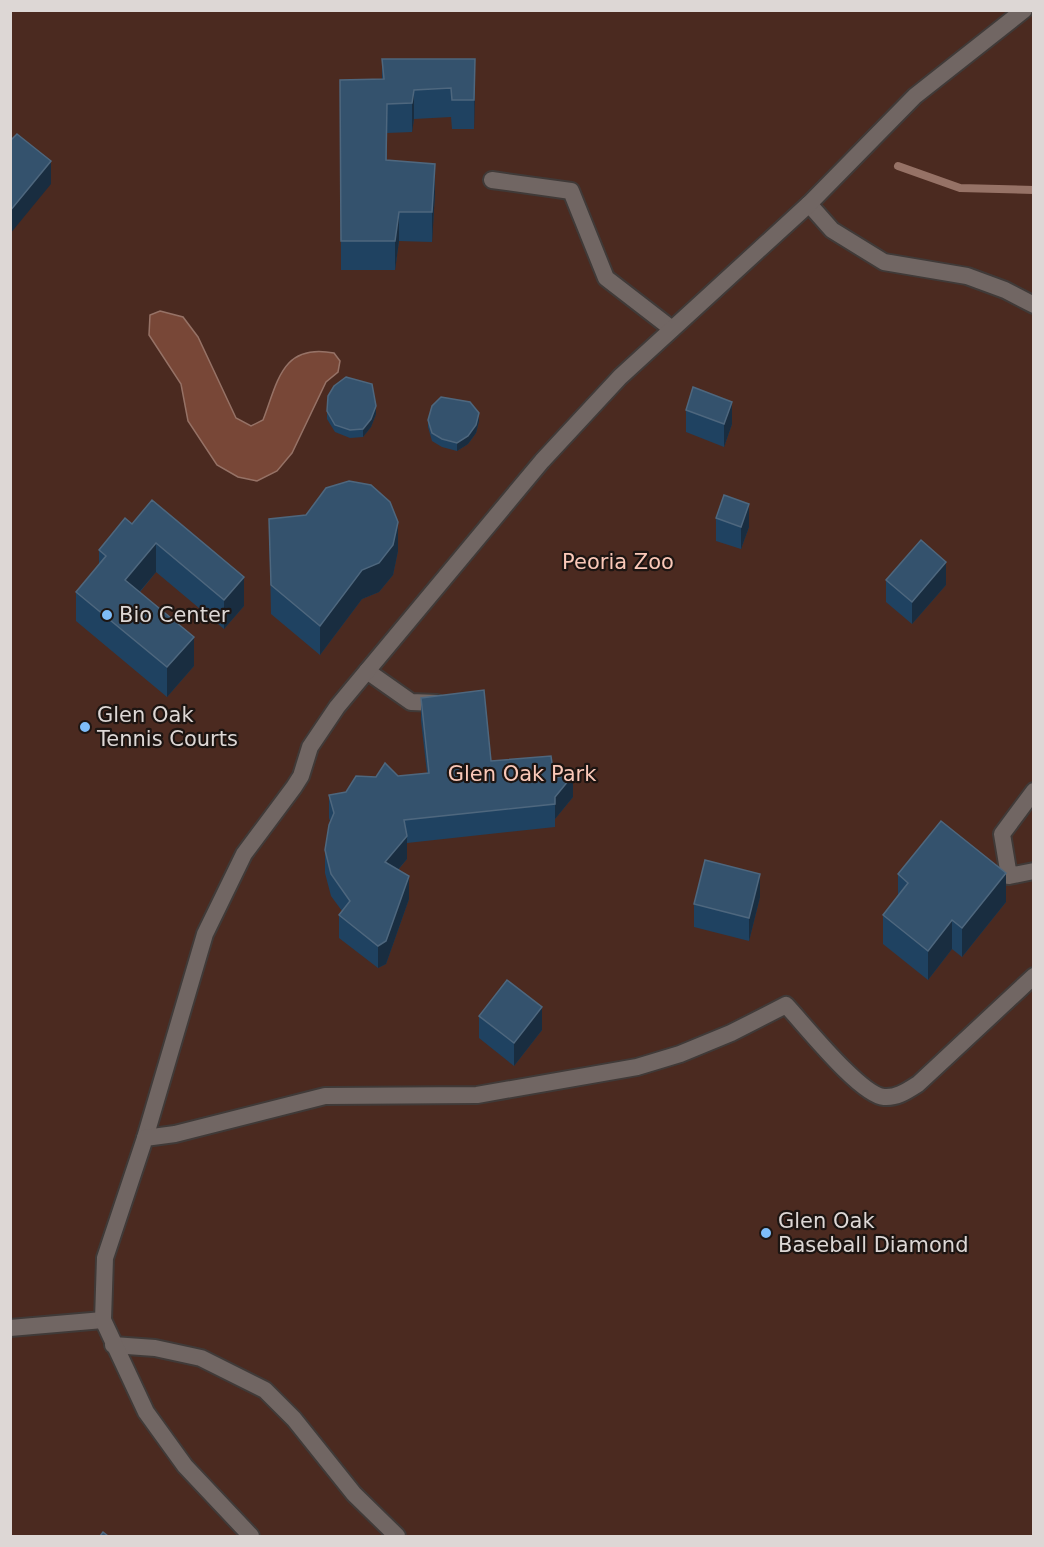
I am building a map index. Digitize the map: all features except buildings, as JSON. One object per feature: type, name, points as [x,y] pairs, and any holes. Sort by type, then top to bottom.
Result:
[{"type":"lane","points":[[251,1536],[185,1466],[152,1421],[113,1345],[103,1320],[105,1258],[145,1138],[205,934],[244,854],[301,776],[309,747],[367,671],[542,461],[620,377],[809,204],[915,96],[1024,10]]},
{"type":"lane","points":[[492,180],[572,191],[606,278],[672,329]]},
{"type":"lane","points":[[809,204],[832,230],[884,262],[967,276],[1005,290],[1034,305]]},
{"type":"lane","points":[[367,671],[411,702],[437,703]]},
{"type":"lane","points":[[1034,791],[1002,834],[1009,876],[1034,871]]},
{"type":"lane","points":[[145,1138],[175,1134],[325,1096],[477,1095],[637,1067],[680,1054],[731,1033],[786,1005],[856,1082],[881,1097],[896,1097],[918,1084],[1034,976]]},
{"type":"lane","points":[[10,1328],[103,1320]]},
{"type":"lane","points":[[113,1345],[154,1348],[201,1358],[265,1390],[294,1419],[354,1494],[397,1536]]},
{"type":"green space","name":"Glen Oak Park","points":[[11,11],[1033,11],[1033,1536],[11,1536]]},
{"type":"shaded area","points":[[160,311],[183,317],[198,337],[236,418],[251,426],[263,420],[278,379],[293,360],[303,354],[317,351],[334,353],[340,361],[338,372],[326,382],[292,453],[277,471],[257,481],[238,477],[217,465],[188,421],[181,384],[149,335],[150,315]]},
{"type":"waterway","points":[[898,166],[960,188],[1034,190]]},
{"type":"place","name":"Bio Center","points":[[107,615]]},
{"type":"place","name":"Glen Oak Tennis Courts","points":[[85,727]]},
{"type":"place","name":"Glen Oak Baseball Diamond","points":[[766,1233]]},
{"type":"park label","name":"Peoria Zoo","points":[[618,562]]}]
